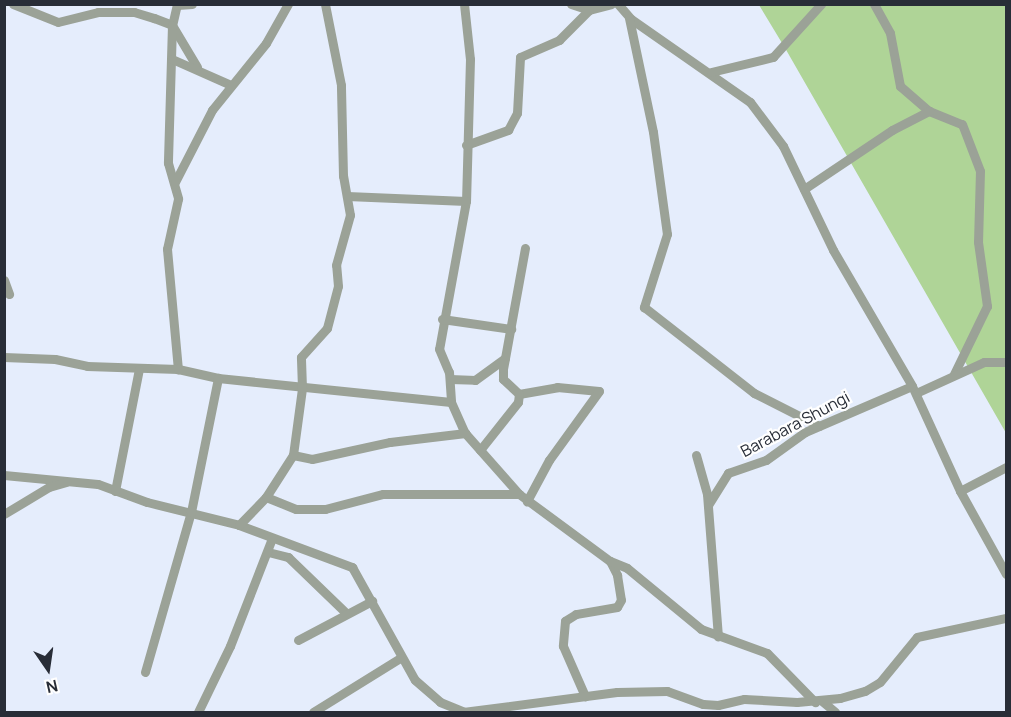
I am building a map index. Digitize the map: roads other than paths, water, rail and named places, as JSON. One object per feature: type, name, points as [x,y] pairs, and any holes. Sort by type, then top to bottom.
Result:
[{"type":"street","points":[[178,369],[166,249],[178,199],[176,182],[168,163],[172,24],[177,5],[192,4]]},
{"type":"street","points":[[176,182],[212,110],[266,43],[288,4]]},
{"type":"street","points":[[239,525],[266,497],[293,455],[302,388],[301,357],[327,328],[334,309],[338,286],[336,265],[350,215],[347,196],[343,101],[324,4]]},
{"type":"street","points":[[464,4],[470,59],[466,201],[442,319],[439,349],[450,379],[451,402],[465,433],[527,501],[610,561],[627,568],[701,629],[767,653],[818,701],[835,712]]},
{"type":"street","points":[[571,4],[589,10]]},
{"type":"street","points":[[466,145],[508,130],[517,113],[520,57],[558,40],[589,10],[611,4]]},
{"type":"street","points":[[618,4],[629,18],[711,72],[750,102],[783,146],[833,250],[914,390],[960,491],[992,554],[1006,574]]},
{"type":"street","points":[[711,72],[773,57],[821,4]]},
{"type":"street","points":[[874,4],[890,33],[900,86],[929,111],[962,124],[980,171],[978,242],[987,306],[954,374]]},
{"type":"street","points":[[4,6],[15,7],[58,22],[88,9],[134,12],[172,24],[197,67]]},
{"type":"street","points":[[629,18],[654,132],[667,234],[644,307],[754,393],[819,426]]},
{"type":"street","points":[[172,59],[197,67],[231,85]]},
{"type":"street","points":[[804,189],[892,130],[929,111]]},
{"type":"street","points":[[347,196],[466,201]]},
{"type":"street","points":[[519,394],[504,379],[505,358],[525,248]]},
{"type":"street","points":[[4,280],[9,294]]},
{"type":"street","points":[[442,319],[511,329]]},
{"type":"street","points":[[4,357],[139,369],[178,369],[218,378],[451,402]]},
{"type":"street","points":[[450,379],[475,380],[505,358]]},
{"type":"street","name":"Barabara Shungi","points":[[708,506],[728,473],[766,460],[819,426],[984,362],[1006,362]]},
{"type":"street","points":[[116,491],[139,369]]},
{"type":"street","points":[[146,672],[191,512],[218,378]]},
{"type":"street","points":[[519,394],[557,387],[599,391],[549,460],[527,501]]},
{"type":"street","points":[[480,450],[515,409],[519,394]]},
{"type":"street","points":[[293,455],[312,459],[390,442],[465,433]]},
{"type":"street","points":[[696,455],[708,506],[718,637]]},
{"type":"street","points":[[960,491],[1006,467]]},
{"type":"street","points":[[4,475],[71,480],[116,491],[239,525],[352,567],[372,601],[400,658],[428,693],[465,712],[585,696],[667,691],[703,704],[744,699],[818,701],[865,691],[880,682],[917,637],[1006,618]]},
{"type":"street","points":[[4,514],[49,487],[71,480]]},
{"type":"street","points":[[266,497],[296,509],[325,509],[401,493],[519,494]]},
{"type":"street","points":[[198,712],[268,552],[272,537]]},
{"type":"street","points":[[268,552],[288,558],[346,614]]},
{"type":"street","points":[[585,696],[562,646],[562,632],[569,617],[620,604],[617,574],[610,561]]},
{"type":"street","points":[[298,640],[372,601]]},
{"type":"street","points":[[313,712],[400,658]]}]
